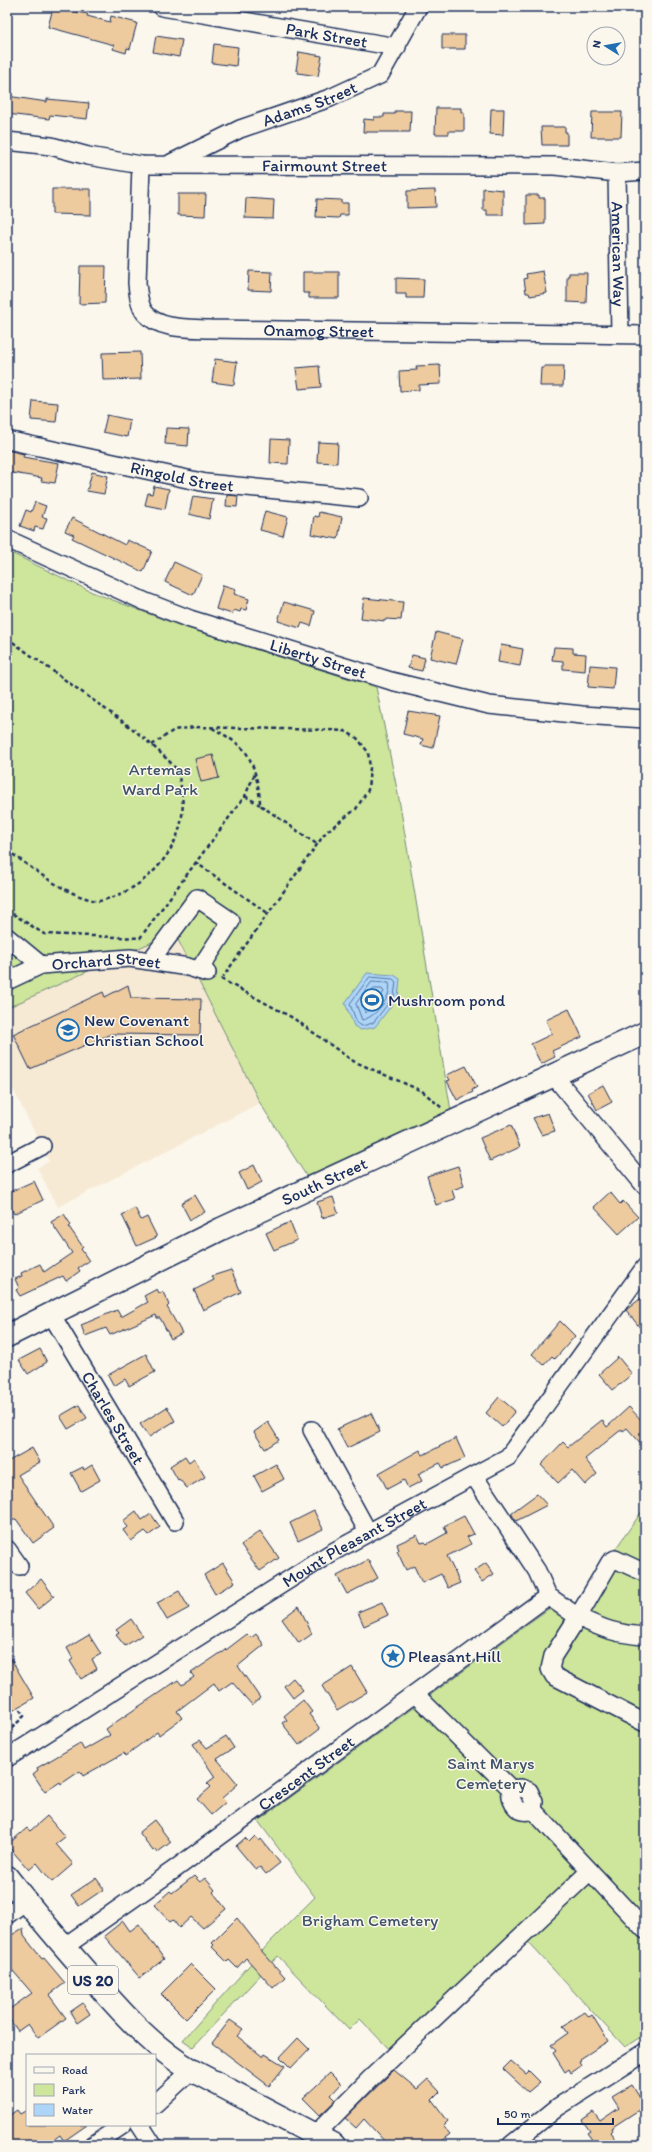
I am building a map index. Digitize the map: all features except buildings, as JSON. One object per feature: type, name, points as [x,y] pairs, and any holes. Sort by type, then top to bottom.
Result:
[{"type":"main road","name":"South Street","points":[[7,1336],[221,1229],[645,1033]]},
{"type":"main road","name":"US 20","points":[[7,1877],[64,1948],[151,2041],[174,2060],[334,2145]]},
{"type":"street","name":"Park Street","points":[[162,7],[397,47]]},
{"type":"street","name":"Adams Street","points":[[168,165],[240,129],[330,98],[380,76],[418,7]]},
{"type":"street","name":"Fairmount Street","points":[[7,141],[51,146],[88,156],[141,165],[555,166],[617,173],[645,171]]},
{"type":"street","name":"Onamog Street","points":[[141,165],[137,284],[139,298],[144,313],[160,324],[210,329],[645,335]]},
{"type":"street","name":"American Way","points":[[617,173],[620,334]]},
{"type":"street","name":"Ringold Street","points":[[7,440],[206,483],[360,498]]},
{"type":"street","name":"Liberty Street","points":[[7,539],[146,602],[190,619],[391,681],[489,705],[582,716],[645,719]]},
{"type":"street","points":[[151,960],[197,898],[232,922],[209,975]]},
{"type":"street","points":[[7,937],[41,965]]},
{"type":"street","name":"Orchard Street","points":[[7,982],[41,965],[130,958],[151,960],[209,975]]},
{"type":"street","points":[[554,1076],[645,1186]]},
{"type":"street","points":[[7,1164],[42,1146]]},
{"type":"street","name":"Mount Pleasant Street","points":[[7,1758],[318,1560],[508,1457],[645,1267]]},
{"type":"street","name":"Charles Street","points":[[51,1314],[175,1521]]},
{"type":"street","points":[[312,1430],[368,1532]]},
{"type":"street","points":[[474,1476],[537,1571],[548,1596],[578,1617],[606,1631],[626,1635],[645,1636]]},
{"type":"street","points":[[7,1549],[19,1566]]},
{"type":"street","points":[[645,1573],[615,1560],[610,1562],[553,1656],[550,1669],[554,1676],[645,1723]]},
{"type":"street","name":"Crescent Street","points":[[64,1948],[176,1869],[548,1596]]},
{"type":"street","points":[[415,1694],[511,1789],[521,1788],[529,1790],[534,1802],[533,1810],[645,1930]]},
{"type":"street","points":[[315,2135],[370,2079],[590,1871]]},
{"type":"street","points":[[7,1915],[26,1901]]},
{"type":"street","points":[[511,2145],[558,2107],[645,2052]]},
{"type":"street","points":[[156,2103],[192,2070]]},
{"type":"street","points":[[93,2145],[122,2126]]},
{"type":"street","points":[[141,2126],[153,2145]]},
{"type":"path","points":[[7,638],[133,729],[152,745],[176,769],[184,802],[179,831],[165,857],[142,883],[122,894],[100,901],[62,888],[7,850]]},
{"type":"path","points":[[152,745],[174,730],[194,727],[329,730],[345,731],[357,738],[368,752],[370,768],[368,790],[356,809],[326,832],[269,914],[209,975],[293,1018],[353,1061],[422,1091],[443,1109],[449,1124]]},
{"type":"path","points":[[211,728],[230,738],[244,750],[255,773],[260,793],[260,805]]},
{"type":"path","points":[[7,910],[44,934],[140,938],[245,796],[255,773]]},
{"type":"path","points":[[245,796],[318,845]]},
{"type":"path","points":[[195,862],[269,914]]},
{"type":"path","points":[[7,1733],[24,1716],[19,1708]]},
{"type":"shaded area","points":[[173,931],[260,1103],[58,1207],[37,1168],[49,1161],[7,1077],[7,1008]]},
{"type":"green space","name":"Artemas Ward Park","points":[[7,551],[92,592],[178,625],[376,687],[399,799],[451,1111],[307,1177],[260,1103],[174,932],[7,1008]]},
{"type":"green space","name":"Saint Marys Cemetery","points":[[645,1507],[645,2034],[625,2047],[528,1942],[449,2015],[391,2051],[360,2019],[349,2030],[278,1956],[193,2047],[183,2040],[271,1941],[315,1897],[258,1821],[555,1604],[566,1619]]},
{"type":"water","name":"Mushroom pond","points":[[367,973],[394,975],[400,979],[398,997],[375,1027],[361,1030],[354,1026],[345,1003]]},
{"type":"place","name":"Mushroom pond","points":[[372,1000]]},
{"type":"place","name":"New Covenant Christian School","points":[[68,1030]]},
{"type":"place","name":"Pleasant Hill","points":[[393,1656]]},
{"type":"park label","name":"Brigham Cemetery","points":[[370,1920]]}]
